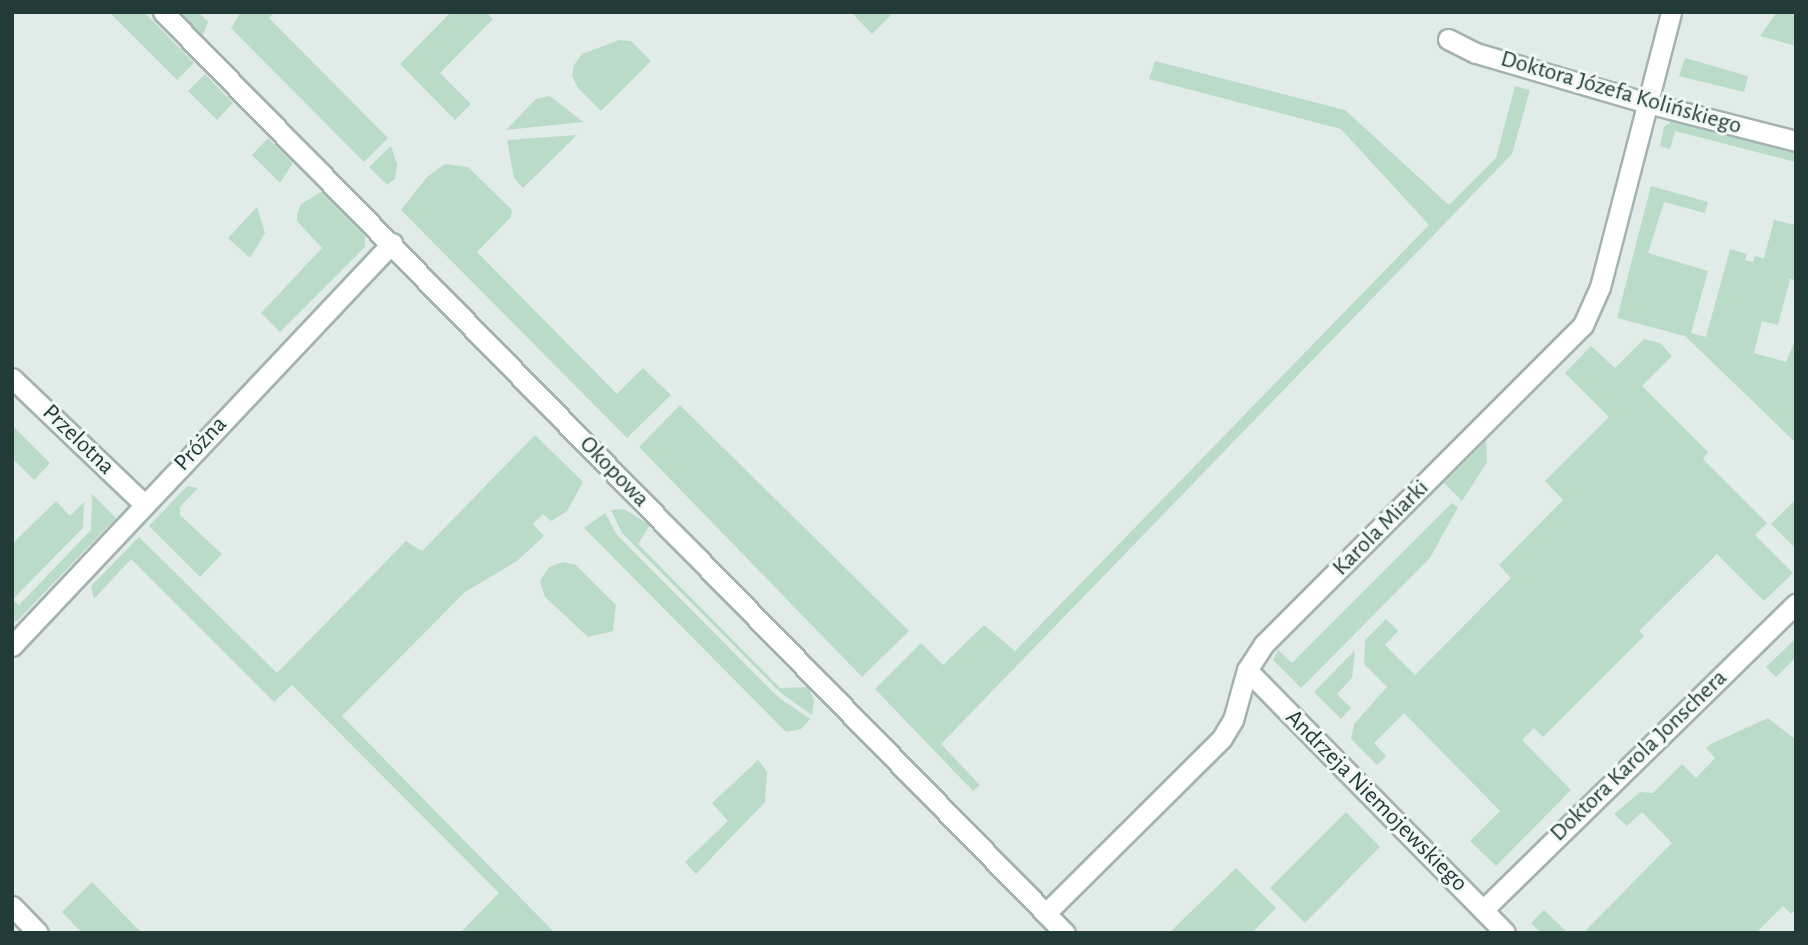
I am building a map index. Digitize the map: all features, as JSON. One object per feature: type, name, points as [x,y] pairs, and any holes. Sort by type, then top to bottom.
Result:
[{"type":"street","name":"Okopowa","points":[[163,12],[1065,933]]},
{"type":"street","name":"Karola Miarki","points":[[1046,913],[1222,738],[1233,720],[1247,670],[1274,634],[1583,325],[1600,287],[1671,12]]},
{"type":"street","name":"Doktora Józefa Kolińskiego","points":[[1448,40],[1476,53],[1647,103],[1796,141]]},
{"type":"street","name":"Próżna","points":[[12,646],[392,243]]},
{"type":"street","name":"Przelotna","points":[[12,378],[144,503]]},
{"type":"street","name":"Doktora Karola Jonschera","points":[[1483,910],[1796,603]]},
{"type":"street","name":"Andrzeja Niemojewskiego","points":[[1247,670],[1505,933]]},
{"type":"street","points":[[12,906],[38,933]]},
{"type":"green space","points":[[144,12],[194,63],[177,80],[111,14]]},
{"type":"green space","points":[[178,12],[198,12],[208,22],[202,37]]},
{"type":"green space","points":[[241,12],[274,12],[269,18],[388,138],[364,162],[231,28]]},
{"type":"green space","points":[[451,12],[486,12],[493,19],[440,73],[471,104],[455,120],[400,64]]},
{"type":"green space","points":[[851,12],[894,12],[872,34]]},
{"type":"green space","points":[[1777,12],[1796,12],[1796,46],[1760,36]]},
{"type":"green space","points":[[619,40],[631,41],[651,61],[601,111],[578,88],[572,76],[574,65],[582,54]]},
{"type":"green space","points":[[1685,58],[1748,76],[1744,92],[1679,76]]},
{"type":"green space","points":[[1155,61],[1345,110],[1449,205],[1496,158],[1515,86],[1530,90],[1512,154],[941,744],[980,785],[973,791],[875,689],[921,643],[943,665],[984,625],[1015,651],[1429,225],[1341,129],[1149,79]]},
{"type":"green space","points":[[205,74],[233,103],[217,120],[188,91]]},
{"type":"green space","points":[[550,96],[583,122],[506,130],[536,99]]},
{"type":"green space","points":[[1672,121],[1796,151],[1796,162],[1675,131],[1670,149],[1660,146],[1664,127]]},
{"type":"green space","points":[[577,135],[523,188],[514,178],[507,140]]},
{"type":"green space","points":[[268,138],[293,163],[280,183],[252,155]]},
{"type":"green space","points":[[391,146],[397,164],[395,179],[387,185],[369,167]]},
{"type":"green space","points":[[445,164],[468,167],[512,210],[511,217],[477,252],[617,394],[643,368],[671,395],[627,438],[401,210],[427,177]]},
{"type":"green space","points":[[1651,186],[1708,202],[1705,213],[1664,202],[1648,253],[1708,271],[1691,333],[1706,337],[1730,249],[1747,254],[1745,260],[1753,262],[1755,256],[1764,258],[1774,220],[1796,225],[1796,280],[1790,279],[1778,325],[1762,321],[1754,353],[1786,362],[1796,338],[1796,443],[1685,336],[1617,318]]},
{"type":"green space","points":[[321,192],[365,236],[365,247],[280,332],[261,313],[322,248],[297,221],[301,204]]},
{"type":"green space","points":[[257,207],[265,233],[250,258],[228,238]]},
{"type":"green space","points":[[1644,339],[1660,343],[1672,356],[1642,386],[1708,452],[1703,459],[1767,523],[1755,535],[1793,573],[1764,601],[1717,554],[1639,631],[1644,636],[1543,737],[1534,728],[1522,740],[1571,790],[1496,866],[1470,841],[1500,811],[1404,713],[1374,743],[1386,756],[1377,765],[1351,739],[1354,724],[1387,687],[1364,664],[1365,640],[1386,619],[1398,631],[1385,645],[1415,675],[1511,578],[1499,565],[1563,500],[1545,481],[1609,417],[1565,373],[1591,346],[1615,368]]},
{"type":"green space","points":[[680,405],[909,631],[862,677],[639,447]]},
{"type":"green space","points":[[12,425],[50,463],[34,480],[12,458]]},
{"type":"green space","points":[[535,435],[583,482],[567,511],[551,521],[543,514],[533,524],[544,536],[517,561],[465,592],[342,716],[555,933],[460,933],[499,893],[292,685],[274,702],[131,559],[94,599],[91,586],[139,537],[277,673],[406,541],[422,551]]},
{"type":"green space","points":[[1486,441],[1487,462],[1462,501],[1444,483]]},
{"type":"green space","points":[[187,486],[198,488],[180,507],[180,515],[222,554],[200,577],[149,526]]},
{"type":"green space","points":[[92,494],[116,518],[17,621],[12,621],[12,599],[19,605],[91,530]]},
{"type":"green space","points":[[1796,499],[1796,549],[1771,524]]},
{"type":"green space","points":[[56,501],[70,516],[84,502],[83,528],[14,598],[12,544]]},
{"type":"green space","points":[[1452,503],[1458,507],[1430,558],[1301,688],[1273,660],[1278,650],[1292,663]]},
{"type":"green space","points":[[624,509],[650,525],[638,544],[780,688],[808,687],[814,700],[812,715],[781,693],[622,533],[611,510]]},
{"type":"green space","points":[[605,513],[617,535],[778,697],[810,719],[801,729],[786,732],[584,528]]},
{"type":"green space","points":[[563,562],[576,565],[616,605],[613,631],[588,637],[545,597],[540,581],[549,567]]},
{"type":"green space","points":[[1796,638],[1796,657],[1776,677],[1766,667]]},
{"type":"green space","points":[[1355,650],[1352,678],[1337,694],[1351,708],[1341,719],[1314,692]]},
{"type":"green space","points":[[1768,718],[1796,740],[1796,909],[1791,914],[1783,906],[1756,933],[1583,933],[1672,843],[1642,812],[1627,826],[1614,814],[1640,792],[1653,793],[1682,764],[1696,778],[1715,758],[1706,748]]},
{"type":"green space","points":[[758,760],[767,772],[765,802],[696,874],[685,862],[728,821],[712,803]]},
{"type":"green space","points":[[1346,812],[1380,847],[1305,923],[1270,888]]},
{"type":"green space","points":[[1236,868],[1276,908],[1252,933],[1169,933]]},
{"type":"green space","points":[[92,882],[142,933],[82,933],[62,912]]},
{"type":"green space","points":[[1544,910],[1568,933],[1541,933],[1531,923]]}]
